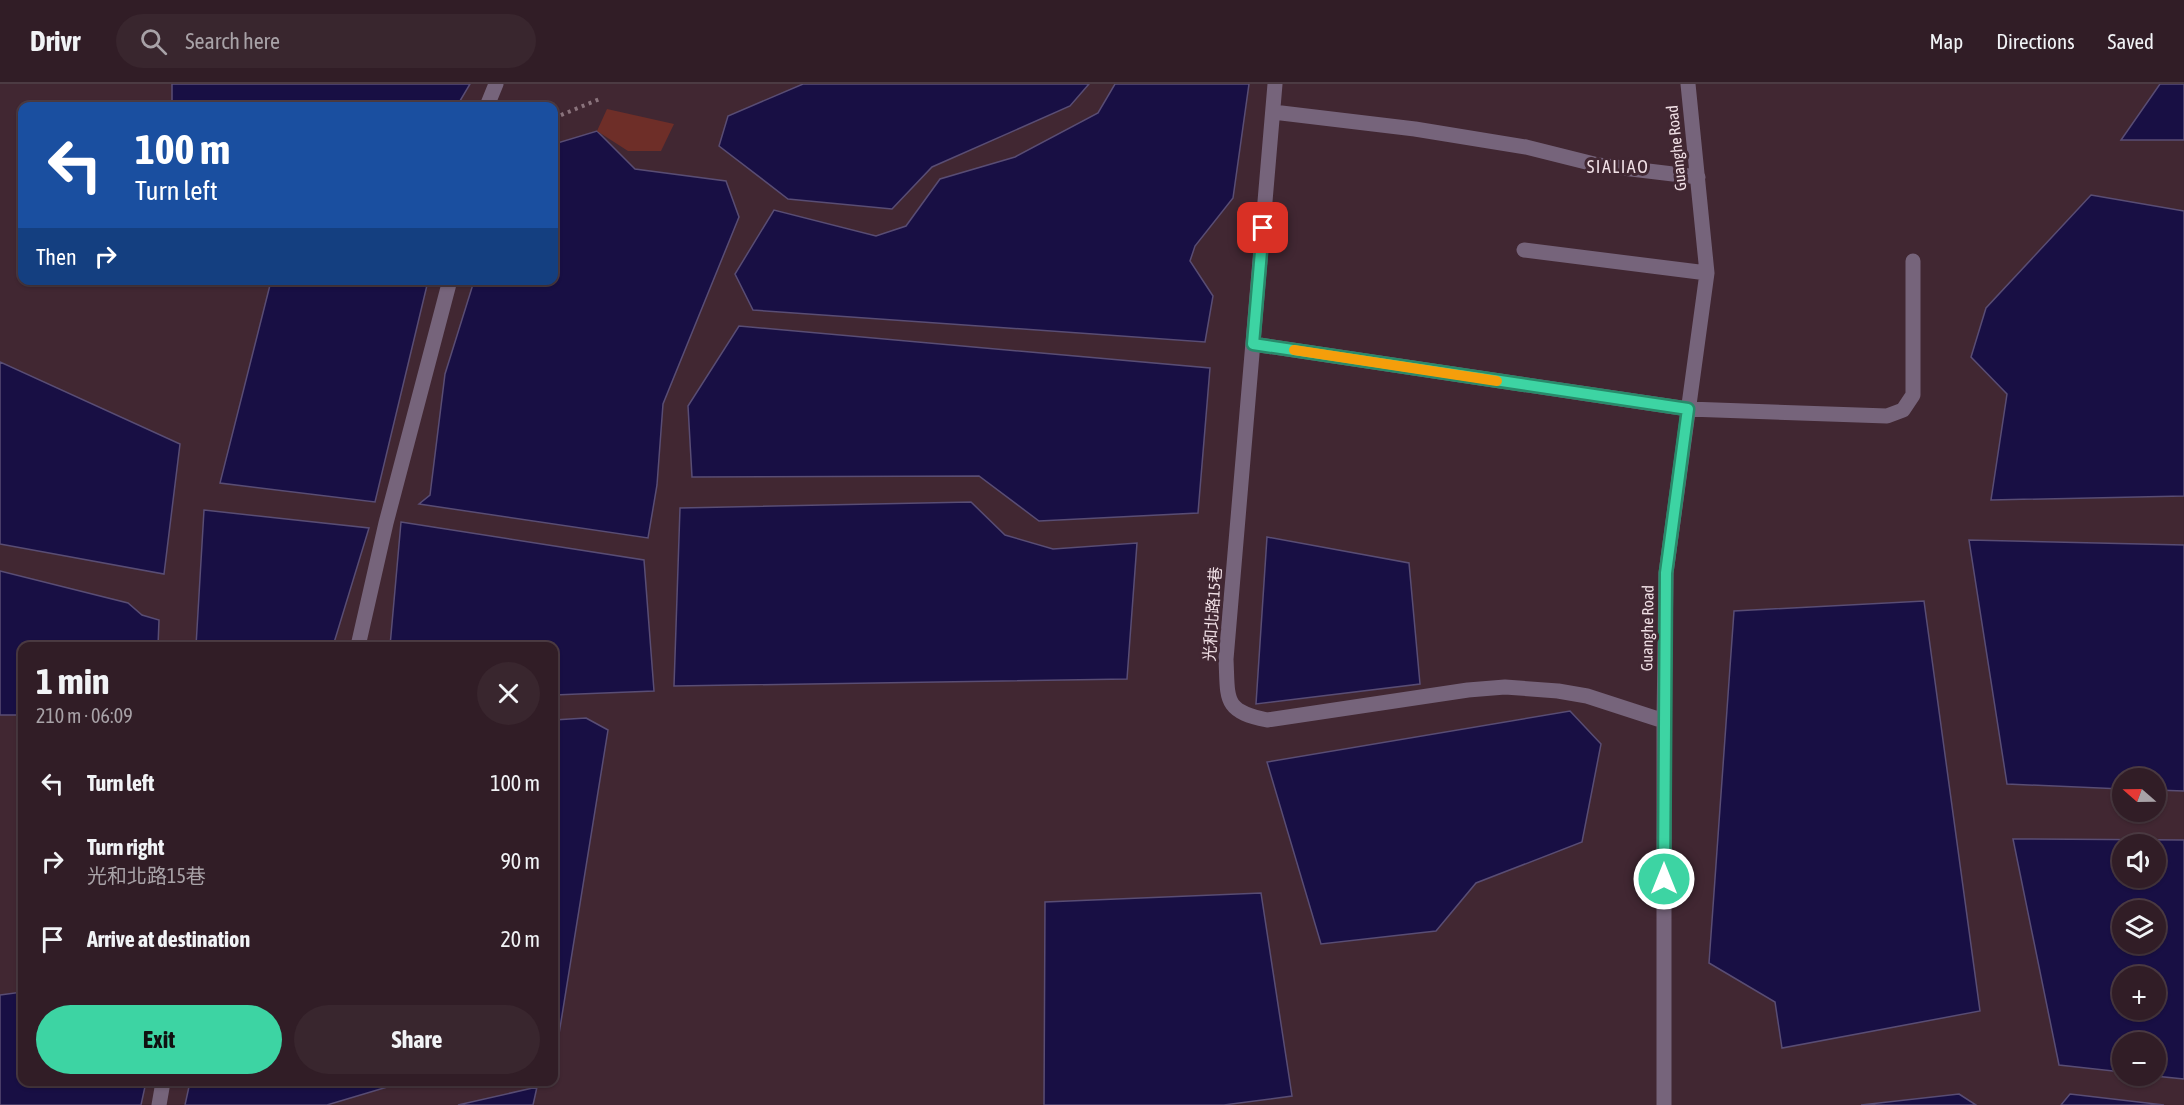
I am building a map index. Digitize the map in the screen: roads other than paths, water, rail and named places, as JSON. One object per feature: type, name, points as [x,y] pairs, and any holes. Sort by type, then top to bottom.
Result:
[{"type":"street","points":[[489,102],[496,84]]},
{"type":"street","name":"光和北路15巷","points":[[1275,84],[1226,660],[1228,692],[1233,707],[1245,716],[1267,720],[1468,690],[1505,687],[1558,691],[1587,696],[1664,721]]},
{"type":"street","name":"Guanghe Road","points":[[1664,1105],[1666,573],[1707,273],[1688,84]]},
{"type":"street","points":[[1273,112],[1415,129],[1526,147],[1598,165],[1698,177]]},
{"type":"street","points":[[1524,250],[1707,273]]},
{"type":"street","points":[[1253,344],[1688,409],[1887,416],[1903,410],[1913,395],[1913,261]]},
{"type":"street","points":[[358,642],[386,523],[449,285]]},
{"type":"street","points":[[159,1105],[161,1086]]},
{"type":"district","name":"SIALIAO","points":[[1618,167]]}]
